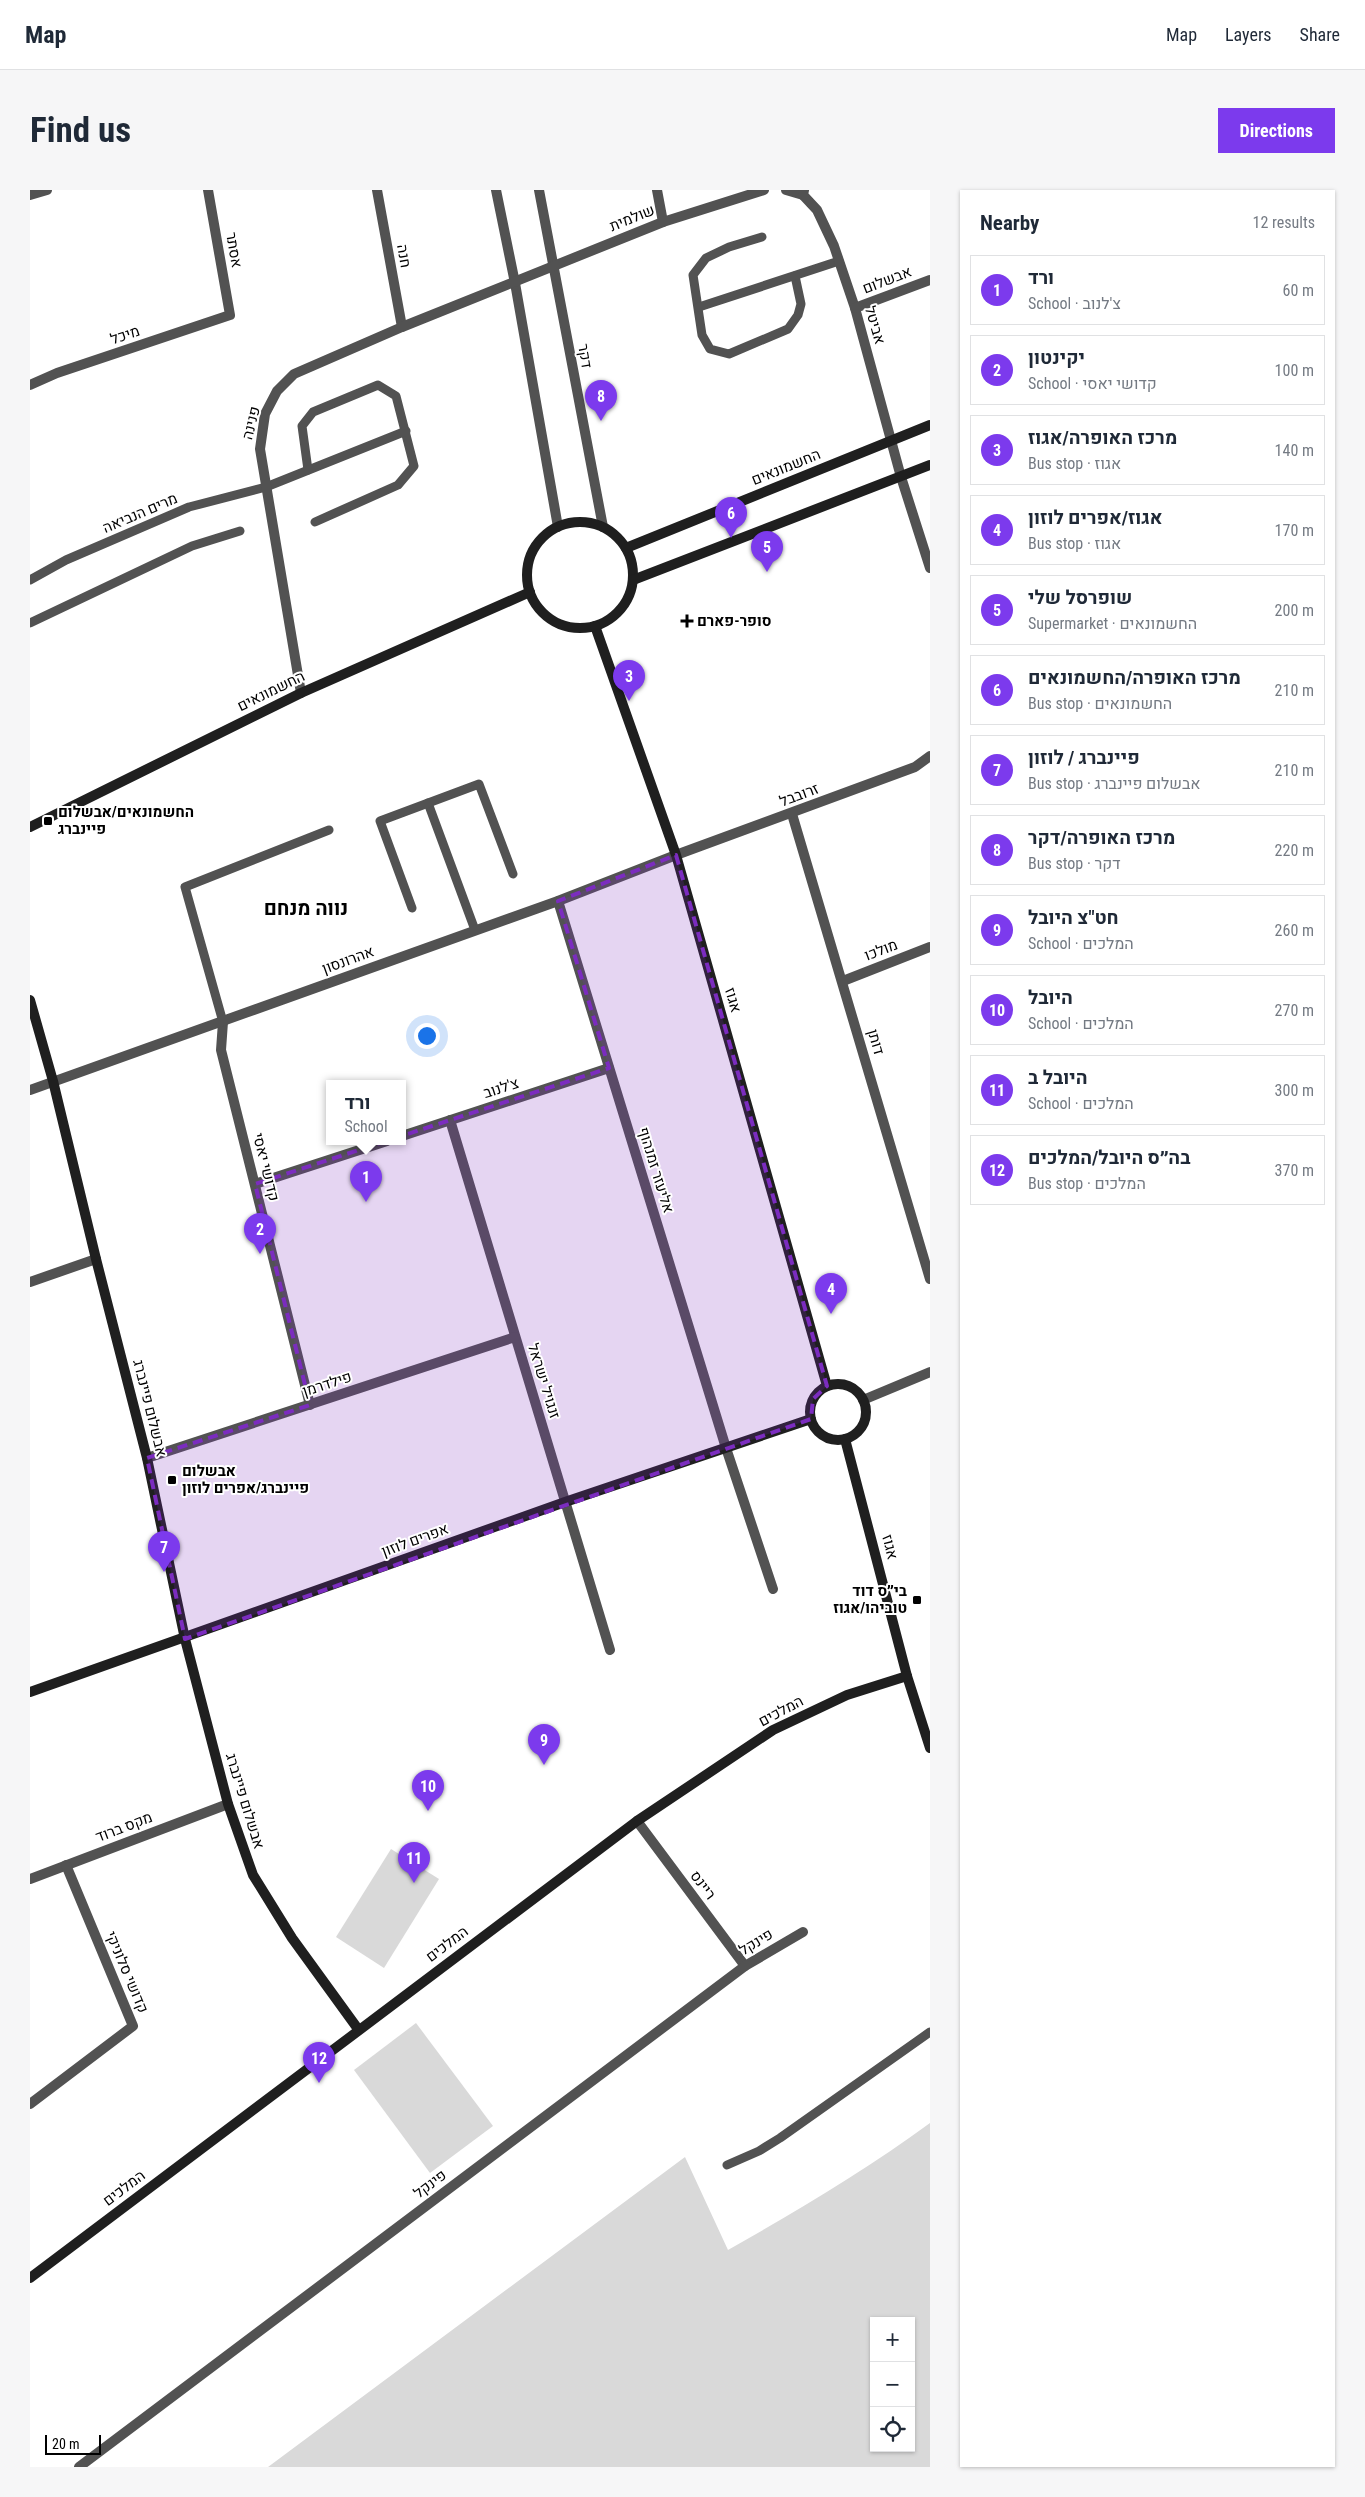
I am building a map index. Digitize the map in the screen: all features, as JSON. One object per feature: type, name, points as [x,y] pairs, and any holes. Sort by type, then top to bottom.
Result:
[{"type":"street","points":[[30,195],[47,190]]},
{"type":"street","name":"אסתר","points":[[208,190],[230,315]]},
{"type":"street","name":"חנה","points":[[377,190],[402,328]]},
{"type":"street","points":[[496,190],[515,282],[558,527]]},
{"type":"street","name":"דקר","points":[[539,190],[603,527]]},
{"type":"street","points":[[657,190],[663,222]]},
{"type":"street","name":"שולמית","points":[[515,282],[663,222],[764,190]]},
{"type":"street","points":[[786,190],[803,192]]},
{"type":"street","name":"אביטל","points":[[803,192],[817,210],[839,261],[855,308],[901,477]]},
{"type":"street","name":"אבשלום","points":[[855,308],[930,280]]},
{"type":"street","name":"פנינה","points":[[300,693],[260,450],[265,414],[277,391],[294,374],[515,282]]},
{"type":"street","name":"מיכל","points":[[30,385],[57,373],[230,315]]},
{"type":"street","name":"החשמונאים","points":[[626,548],[930,425]]},
{"type":"street","points":[[633,580],[930,465]]},
{"type":"street","points":[[901,477],[930,568]]},
{"type":"street","points":[[572,522],[588,522],[603,527],[620,539],[626,548],[633,569],[633,580],[629,595],[621,609],[609,620],[595,626],[582,628],[556,622],[545,614],[530,592],[527,577],[529,562],[535,547],[545,536],[558,527],[572,522]]},
{"type":"street","name":"החשמונאים","points":[[30,827],[300,693],[530,592]]},
{"type":"street","name":"אגוז","points":[[595,626],[676,855],[828,1386]]},
{"type":"street","name":"זרובבל","points":[[676,855],[792,814],[915,767],[930,756]]},
{"type":"street","name":"דותן","points":[[792,814],[930,1279]]},
{"type":"street","name":"אהרונסון","points":[[30,1090],[558,901],[676,855]]},
{"type":"street","name":"אליעזר זמנהוף","points":[[558,901],[726,1448],[772,1589]]},
{"type":"street","name":"מולכו","points":[[843,981],[930,947]]},
{"type":"street","name":"אבשלום פיינברג","points":[[30,1000],[53,1081],[96,1260],[147,1458],[185,1639],[228,1804],[253,1875],[292,1938],[358,2029]]},
{"type":"street","name":"קדושי יאסי","points":[[223,1022],[221,1050],[310,1405]]},
{"type":"street","name":"צ'לנוב","points":[[406,1135],[609,1068]]},
{"type":"street","name":"זנגויל ישראל","points":[[450,1120],[610,1650]]},
{"type":"street","points":[[254,1184],[375,1145]]},
{"type":"street","points":[[30,1282],[96,1260]]},
{"type":"street","name":"פילדרמן","points":[[147,1458],[515,1337]]},
{"type":"street","points":[[863,1400],[930,1372]]},
{"type":"street","points":[[844,1385],[852,1388],[863,1400],[866,1416],[863,1424],[853,1436],[845,1439],[833,1440],[821,1434],[811,1419],[813,1399],[828,1386],[844,1385]]},
{"type":"street","name":"אפרים לוזון","points":[[30,1692],[185,1639],[566,1502],[811,1419]]},
{"type":"street","name":"אגוז","points":[[845,1439],[907,1676],[930,1748]]},
{"type":"street","name":"המלכים","points":[[30,2278],[358,2029],[637,1821],[773,1730],[847,1695],[907,1676]]},
{"type":"street","name":"מקס ברוד","points":[[30,1879],[228,1804]]},
{"type":"street","name":"ריינס","points":[[637,1821],[745,1966]]},
{"type":"street","name":"קדושי סלוניקי","points":[[30,2104],[133,2026],[66,1865]]},
{"type":"street","name":"פינקל","points":[[79,2467],[745,1966],[803,1932]]},
{"type":"lane","points":[[762,237],[729,247],[706,258],[693,275],[702,335],[710,349],[729,354],[788,329],[798,314],[801,304],[795,276]]},
{"type":"lane","points":[[699,307],[839,261]]},
{"type":"lane","points":[[308,470],[302,426],[313,412],[378,385],[396,396],[414,466],[398,484],[315,522]]},
{"type":"lane","name":"מרים הנביאה","points":[[30,580],[66,560],[181,510],[266,487],[406,431]]},
{"type":"lane","points":[[30,623],[192,546],[240,531]]},
{"type":"lane","points":[[412,908],[380,821],[479,784],[512,874]]},
{"type":"lane","points":[[428,803],[475,930]]},
{"type":"lane","points":[[223,1022],[185,887],[329,830]]},
{"type":"lane","points":[[727,2165],[759,2151],[780,2138],[930,2032]]},
{"type":"highlighted area","points":[[676,855],[827,1386],[813,1399],[811,1419],[185,1639],[147,1458],[310,1405],[255,1184],[609,1068],[558,901]]},
{"type":"shaded area","points":[[391,1849],[439,1879],[384,1968],[336,1937]]},
{"type":"shaded area","points":[[416,2023],[493,2126],[430,2173],[354,2070]]},
{"type":"shaded area","points":[[930,2123],[930,2467],[268,2467],[685,2157],[728,2250],[831,2190]]},
{"type":"place","name":"מרכז האופרה/דקר","points":[[601,421]]},
{"type":"place","name":"מרכז האופרה/החשמונאים","points":[[731,538]]},
{"type":"place","name":"שופרסל שלי","points":[[767,572]]},
{"type":"place","name":"סופר-פארם","points":[[687,621]]},
{"type":"place","name":"מרכז האופרה/אגוז","points":[[629,701]]},
{"type":"place","name":"החשמונאים/אבשלום פיינברג","points":[[48,821]]},
{"type":"place","name":"ורד","points":[[366,1202]]},
{"type":"place","name":"יקינטון","points":[[260,1254]]},
{"type":"place","name":"אגוז/אפרים לוזון","points":[[831,1314]]},
{"type":"place","name":"אבשלום פיינברג/אפרים לוזון","points":[[172,1480]]},
{"type":"place","name":"פיינברג / לוזון","points":[[164,1572]]},
{"type":"place","name":"בי״ס דוד טוביהו/אגוז","points":[[917,1600]]},
{"type":"place","name":"חט\"צ היובל","points":[[544,1765]]},
{"type":"place","name":"היובל","points":[[428,1811]]},
{"type":"place","name":"היובל ב","points":[[414,1883]]},
{"type":"place","name":"בה״ס היובל/המלכים","points":[[319,2083]]},
{"type":"district","name":"נווה מנחם","points":[[306,908]]}]
